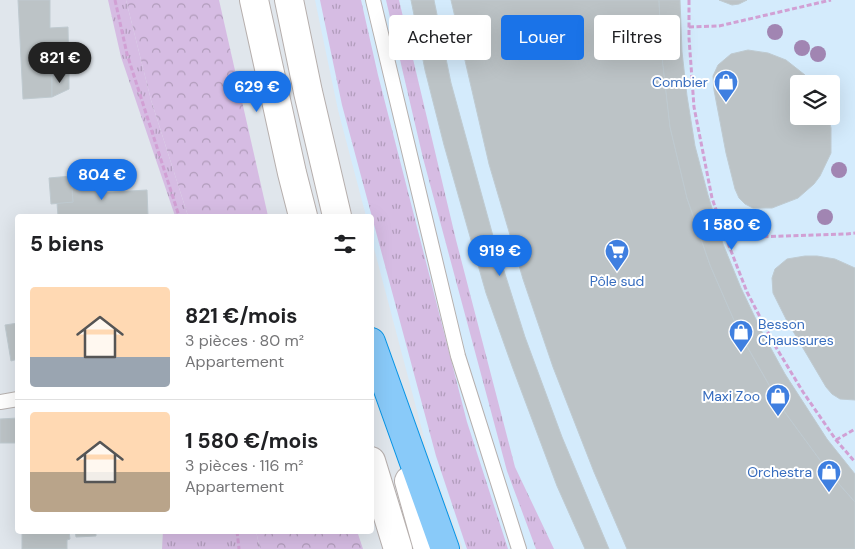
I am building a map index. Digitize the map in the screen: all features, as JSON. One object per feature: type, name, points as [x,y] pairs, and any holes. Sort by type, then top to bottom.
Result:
[{"type":"highway","points":[[374,350],[445,549]]},
{"type":"main road","points":[[254,0],[302,214]]},
{"type":"main road","points":[[290,0],[308,92],[337,214]]},
{"type":"main road","points":[[374,353],[428,549]]},
{"type":"main road","points":[[374,471],[398,549]]},
{"type":"lane","points":[[373,0],[458,356],[519,549]]},
{"type":"lane","points":[[0,402],[15,400]]},
{"type":"path","points":[[115,0],[127,54],[178,214]]},
{"type":"path","points":[[689,0],[694,107],[712,198],[726,238],[748,292],[774,344],[803,392],[836,440],[855,462]]},
{"type":"path","points":[[689,27],[727,25],[831,0]]},
{"type":"path","points":[[726,238],[829,235],[855,232]]},
{"type":"path","points":[[836,440],[855,429]]},
{"type":"path","points":[[238,534],[239,549]]},
{"type":"shaded area","points":[[315,0],[855,0],[855,549],[463,549],[430,460],[374,248],[374,214],[365,214],[338,110]]},
{"type":"green space","points":[[108,0],[126,0],[151,100],[187,214],[174,214],[121,57]]},
{"type":"green space","points":[[126,0],[219,0],[268,214],[187,214],[151,100]]},
{"type":"green space","points":[[320,0],[361,0],[378,75],[467,422],[508,549],[467,549],[436,456],[374,224],[374,214],[371,214],[342,105]]},
{"type":"green space","points":[[386,0],[399,0],[403,15],[390,15]]},
{"type":"green space","points":[[400,60],[413,60],[456,240],[515,467],[554,549],[536,549],[507,471],[423,158]]},
{"type":"green space","points":[[163,534],[257,534],[260,549],[162,549]]},
{"type":"green space","points":[[257,534],[358,534],[363,549],[260,549]]},
{"type":"building","points":[[18,0],[50,0],[50,28],[68,27],[69,74],[52,75],[52,97],[23,99]]},
{"type":"building","points":[[411,0],[434,0],[437,15],[414,15]]},
{"type":"building","name":"Pôle sud","points":[[451,0],[659,0],[660,15],[594,15],[594,60],[662,60],[670,127],[687,198],[710,265],[740,334],[784,411],[831,475],[855,502],[855,549],[627,549],[594,472],[553,367],[523,279],[489,164],[465,60],[491,60],[491,15],[454,15]]},
{"type":"building","points":[[659,0],[680,0],[682,52],[695,146],[723,244],[741,288],[785,374],[827,439],[855,474],[855,502],[831,475],[784,411],[740,334],[710,265],[687,198],[670,127],[662,60],[680,60],[680,15],[660,15]]},
{"type":"building","points":[[719,0],[747,0],[732,5]]},
{"type":"building","points":[[748,50],[768,53],[786,60],[805,75],[790,75],[790,125],[830,125],[831,153],[820,176],[798,198],[772,208],[753,208],[745,204],[739,198],[735,189],[726,153],[713,76],[718,65],[731,54]]},
{"type":"building","points":[[423,60],[446,60],[493,236],[525,337],[562,437],[609,549],[585,549],[557,486],[486,293]]},
{"type":"building","points":[[69,74],[69,89],[52,97],[52,75]]},
{"type":"building","points":[[97,175],[98,193],[147,190],[148,214],[58,214],[57,203],[73,202],[71,176]]},
{"type":"building","points":[[71,176],[73,202],[51,204],[49,178]]},
{"type":"building","points":[[805,256],[835,259],[855,268],[855,400],[840,399],[826,387],[787,321],[773,293],[772,278],[775,269],[787,259]]},
{"type":"building","points":[[15,323],[15,360],[11,361],[5,325]]},
{"type":"building","points":[[15,418],[15,443],[0,443],[0,419]]},
{"type":"building","points":[[22,534],[69,534],[67,549],[22,549]]},
{"type":"building","points":[[76,534],[96,534],[96,536],[76,537]]},
{"type":"place","name":"Combier","points":[[726,103]]},
{"type":"place","name":"Pôle sud","points":[[617,272]]},
{"type":"place","name":"Besson Chaussures","points":[[741,353]]},
{"type":"place","name":"Maxi Zoo","points":[[778,417]]},
{"type":"place","name":"Orchestra","points":[[829,493]]}]
